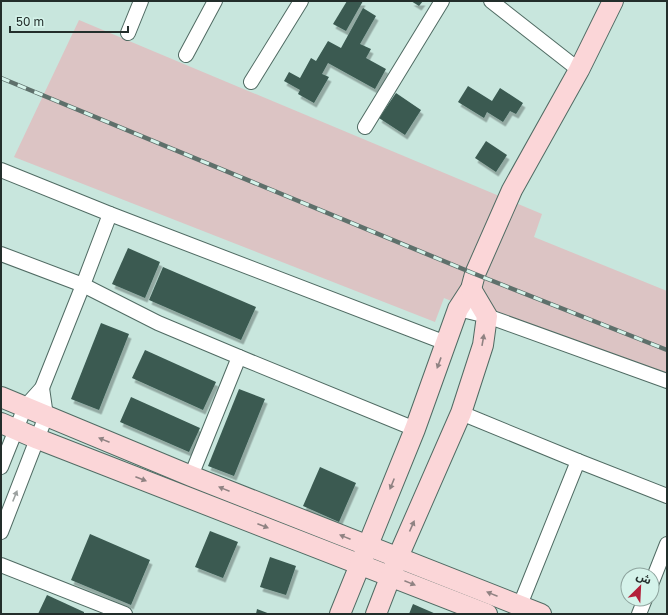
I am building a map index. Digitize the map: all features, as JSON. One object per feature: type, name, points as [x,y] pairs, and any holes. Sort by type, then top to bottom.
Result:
[{"type":"main road","points":[[340,614],[415,428],[458,309],[471,289],[475,274],[512,190],[579,70],[613,1]]},
{"type":"main road","points":[[376,614],[398,557],[461,413],[483,345],[487,316],[471,289]]},
{"type":"main road","points":[[1,397],[191,476],[541,614]]},
{"type":"main road","points":[[8,426],[487,614]]},
{"type":"street","points":[[128,33],[141,1]]},
{"type":"street","points":[[186,55],[215,1]]},
{"type":"street","points":[[251,82],[301,1]]},
{"type":"street","points":[[365,127],[442,1]]},
{"type":"street","points":[[490,1],[579,70]]},
{"type":"street","points":[[1,170],[110,214],[446,343]]},
{"type":"street","points":[[1,467],[8,426],[42,388],[110,214]]},
{"type":"street","points":[[1,254],[83,285],[158,323],[415,428]]},
{"type":"street","points":[[458,309],[487,316],[667,381]]},
{"type":"street","points":[[191,476],[239,357]]},
{"type":"street","points":[[1,532],[46,416],[42,388]]},
{"type":"street","points":[[461,413],[667,496]]},
{"type":"street","points":[[520,605],[578,461]]},
{"type":"street","points":[[658,567],[667,544]]},
{"type":"street","points":[[1,565],[99,609],[125,614]]},
{"type":"shaded area","points":[[79,20],[542,214],[534,237],[667,291],[667,389],[444,298],[435,322],[14,157]]},
{"type":"building","points":[[347,1],[363,1],[346,31],[333,24]]},
{"type":"building","points":[[411,1],[423,1],[419,6]]},
{"type":"building","points":[[363,8],[376,16],[360,44],[371,49],[366,58],[386,69],[375,89],[328,63],[322,74],[329,77],[314,103],[298,94],[300,90],[284,81],[289,72],[300,78],[311,58],[316,61],[328,41],[341,48]]},
{"type":"building","points":[[468,86],[492,101],[500,88],[523,103],[516,114],[510,111],[503,122],[487,112],[484,118],[458,102]]},
{"type":"building","points":[[396,93],[421,110],[405,135],[379,118]]},
{"type":"building","points":[[486,141],[507,155],[496,172],[475,158]]},
{"type":"building","points":[[128,248],[160,262],[145,298],[112,284]]},
{"type":"building","points":[[163,267],[256,307],[241,340],[149,300]]},
{"type":"building","points":[[101,323],[129,334],[99,410],[71,399]]},
{"type":"building","points":[[145,350],[216,382],[203,410],[132,378]]},
{"type":"building","points":[[239,389],[265,399],[234,476],[208,466]]},
{"type":"building","points":[[131,397],[200,428],[189,452],[120,422]]},
{"type":"building","points":[[320,467],[356,483],[339,522],[303,506]]},
{"type":"building","points":[[210,531],[238,542],[223,578],[195,567]]},
{"type":"building","points":[[90,534],[150,560],[131,605],[71,580]]},
{"type":"building","points":[[270,557],[296,566],[286,595],[260,587]]},
{"type":"building","points":[[47,595],[84,612],[84,614],[38,614]]},
{"type":"building","points":[[413,604],[436,614],[409,614]]},
{"type":"building","points":[[257,609],[270,614],[256,614]]},
{"type":"railway","points":[[1,78],[475,274],[667,350]]}]
